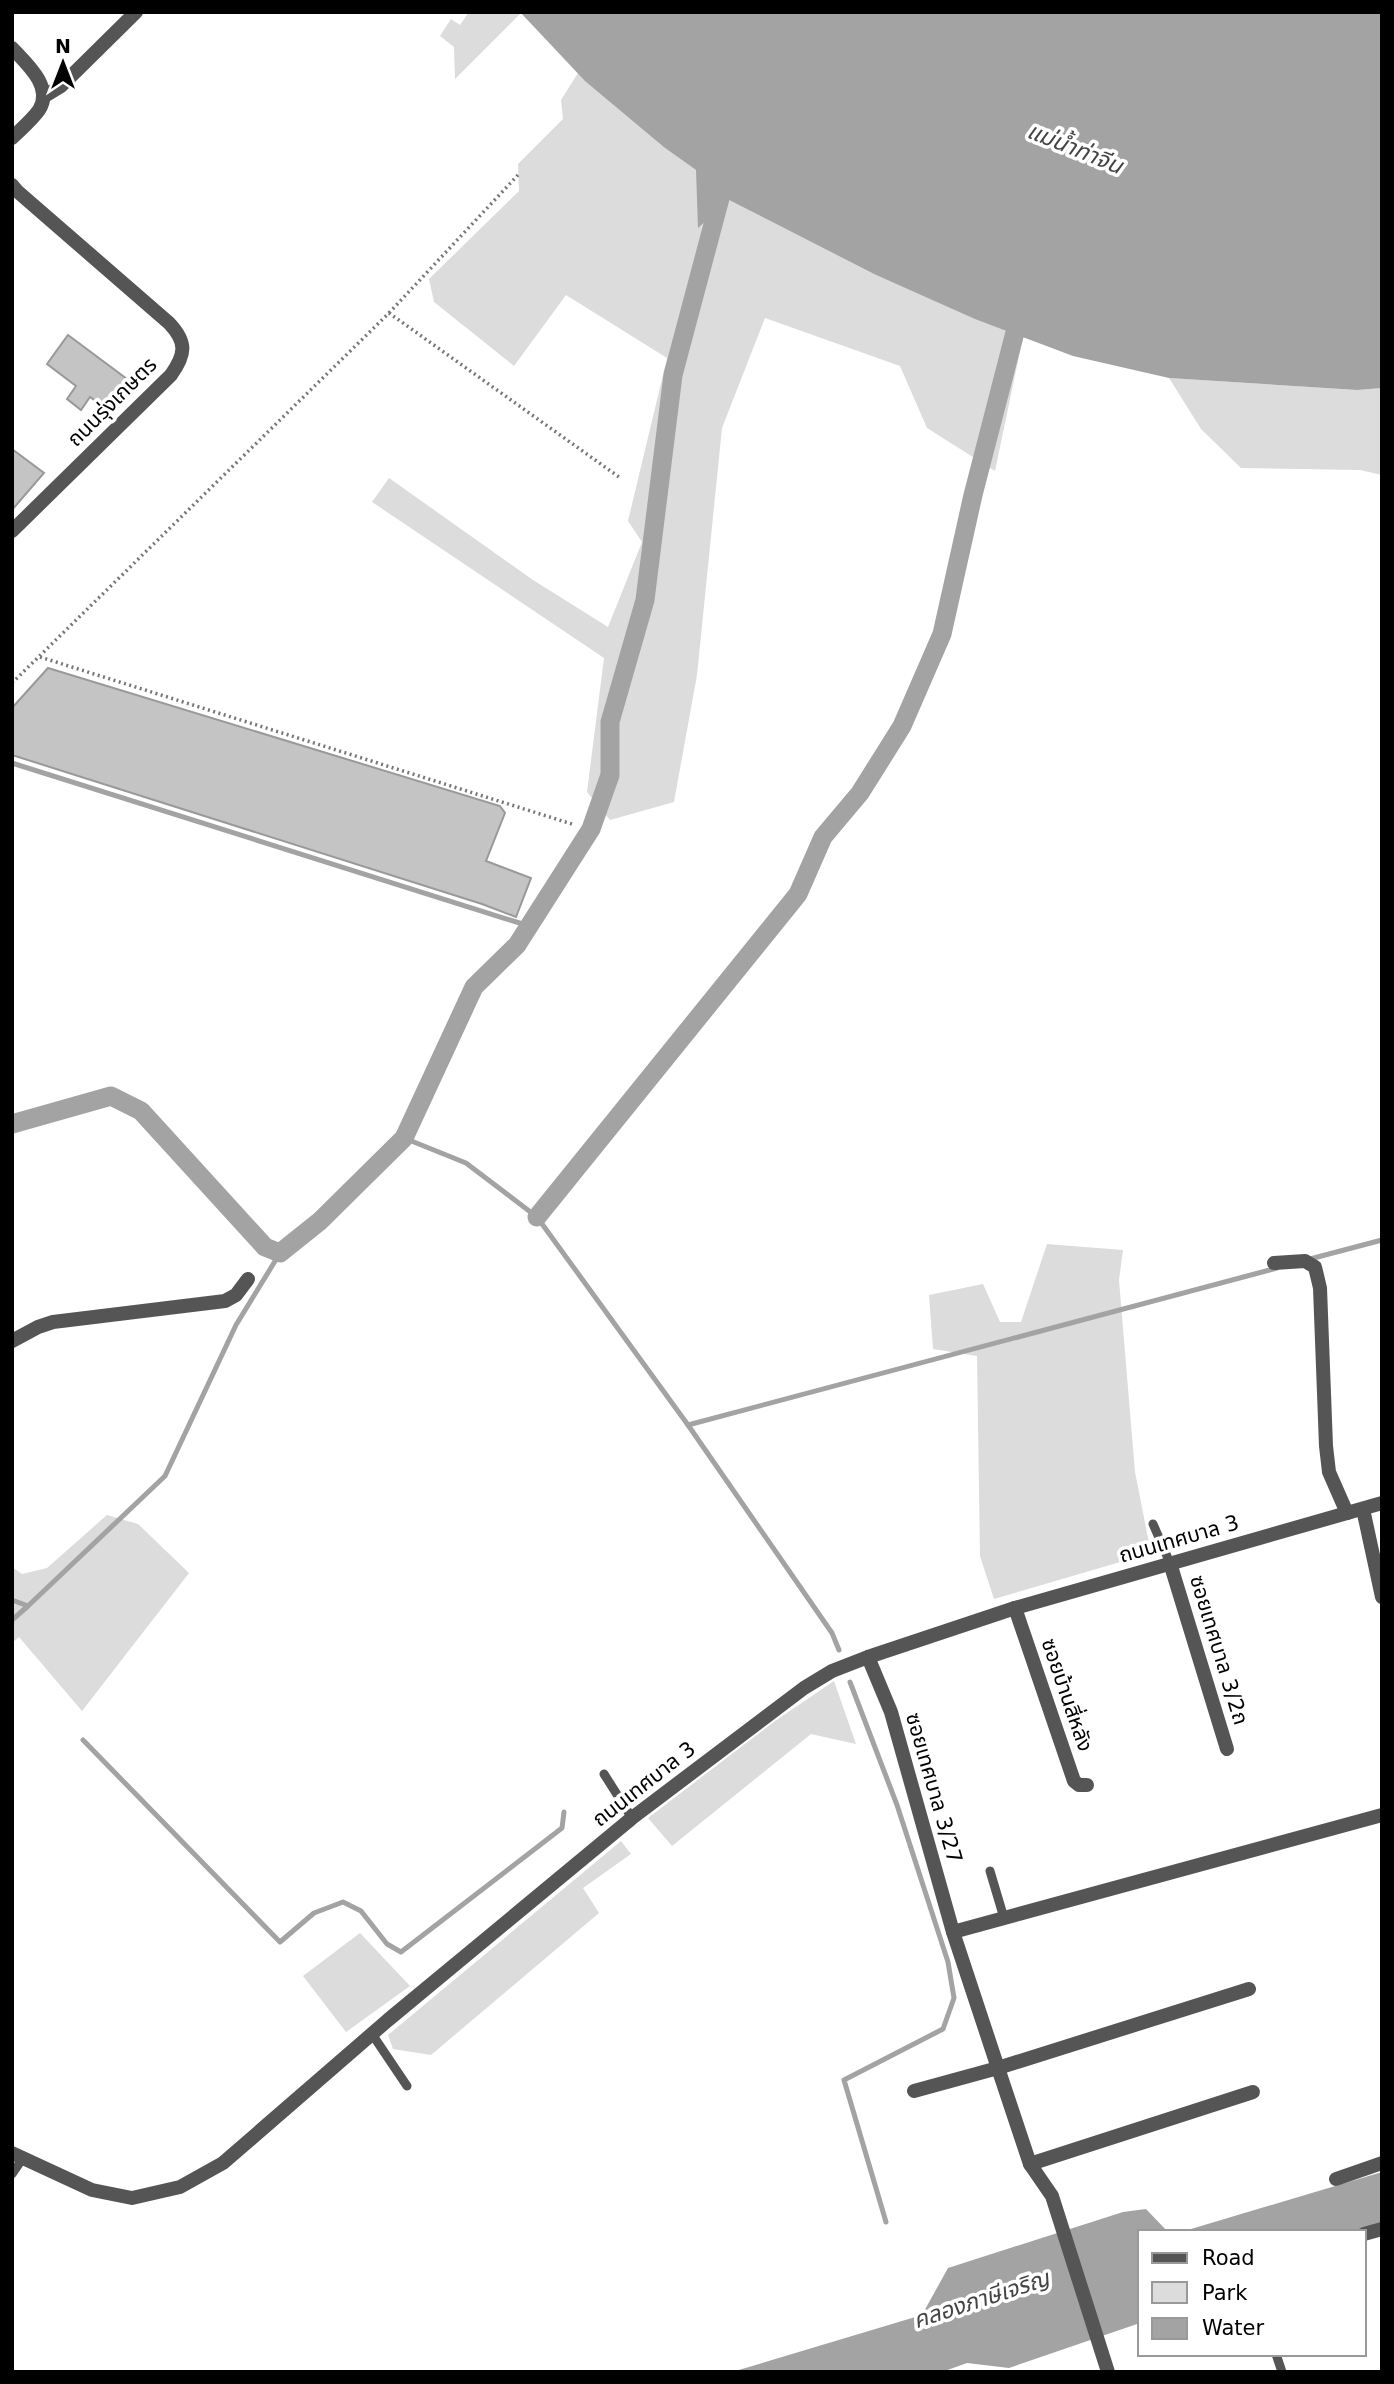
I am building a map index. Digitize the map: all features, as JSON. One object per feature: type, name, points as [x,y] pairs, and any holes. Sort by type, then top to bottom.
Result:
[{"type":"street","points":[[43,97],[61,86],[136,12]]},
{"type":"street","points":[[12,48],[37,74],[43,97],[40,108],[12,138]]},
{"type":"street","name":"ถนนรุ่งเกษตร","points":[[12,185],[169,323],[179,334],[183,345],[181,361],[171,375],[12,531]]},
{"type":"street","points":[[1274,1263],[1305,1261],[1315,1267],[1320,1288],[1329,1472],[1347,1513]]},
{"type":"street","points":[[12,1341],[54,1322],[225,1301],[236,1295],[248,1279]]},
{"type":"street","name":"ถนนเทศบาล 3","points":[[18,2156],[92,2190],[132,2198],[180,2187],[223,2163],[372,2034],[632,1818],[804,1688],[832,1671],[1015,1608],[1382,1503]]},
{"type":"street","points":[[1363,1509],[1382,1597]]},
{"type":"street","name":"ซอยเทศบาล 3/2ถ","points":[[1170,1563],[1227,1749]]},
{"type":"street","name":"ซอยบ้านสี่หลัง","points":[[1015,1608],[1074,1781],[1079,1785],[1087,1785]]},
{"type":"street","name":"ซอยเทศบาล 3/27","points":[[869,1657],[891,1712],[953,1932],[1030,2164],[1052,2196],[1108,2372]]},
{"type":"street","points":[[953,1932],[1382,1815]]},
{"type":"street","points":[[914,2091],[998,2068],[1249,1989]]},
{"type":"street","points":[[1030,2164],[1253,2092]]},
{"type":"street","points":[[1336,2179],[1382,2162]]},
{"type":"lane","points":[[1153,1524],[1170,1563]]},
{"type":"lane","points":[[604,1774],[632,1818]]},
{"type":"lane","points":[[990,1871],[1004,1918]]},
{"type":"lane","points":[[372,2034],[407,2086]]},
{"type":"lane","points":[[12,2174],[18,2156]]},
{"type":"path","points":[[12,682],[389,313],[518,175]]},
{"type":"path","points":[[389,313],[619,477]]},
{"type":"path","points":[[40,657],[572,824]]},
{"type":"green space","points":[[469,12],[521,13],[455,79],[454,47],[440,36],[451,19],[460,25]]},
{"type":"green space","points":[[578,73],[665,148],[696,170],[711,218],[729,200],[874,274],[1023,337],[995,471],[927,428],[900,366],[765,318],[722,428],[697,675],[674,802],[610,820],[587,792],[604,658],[372,502],[389,478],[533,580],[608,627],[642,542],[628,521],[667,358],[566,295],[514,366],[434,302],[429,279],[519,191],[518,164],[563,119],[561,100]]},
{"type":"green space","points":[[1169,378],[1357,390],[1382,388],[1382,475],[1360,470],[1241,468],[1201,429]]},
{"type":"green space","points":[[1047,1244],[1123,1250],[1119,1280],[1135,1472],[1151,1553],[994,1599],[980,1556],[977,1356],[933,1349],[929,1295],[983,1284],[1000,1322],[1021,1322]]},
{"type":"green space","points":[[107,1515],[138,1524],[189,1573],[82,1711],[19,1637],[12,1643],[12,1567],[22,1574],[47,1568]]},
{"type":"green space","points":[[834,1681],[856,1744],[811,1734],[672,1846],[648,1818],[775,1721]]},
{"type":"green space","points":[[621,1841],[631,1854],[583,1888],[599,1913],[431,2055],[393,2049],[388,2035]]},
{"type":"green space","points":[[360,1933],[410,1986],[346,2032],[303,1976]]},
{"type":"water","name":"แม่น้ำท่าจีน","points":[[520,12],[1382,12],[1382,388],[1357,390],[1169,378],[1073,356],[975,319],[874,274],[729,200],[698,228],[696,170],[665,148],[585,81]]},
{"type":"water","points":[[1382,2172],[1382,2223],[1361,2230],[1188,2230]]},
{"type":"water","name":"คลองภาษีเจริญ","points":[[1146,2209],[1166,2230],[1138,2230],[1138,2324],[1009,2368],[967,2363],[942,2372],[732,2372],[922,2315],[948,2268],[1123,2212]]},
{"type":"building","points":[[68,335],[135,385],[113,414],[90,397],[81,410],[67,399],[76,386],[47,364]]},
{"type":"building","points":[[12,449],[44,473],[12,510]]},
{"type":"building","points":[[48,668],[500,806],[505,813],[486,861],[531,878],[516,917],[12,755],[12,708]]},
{"type":"waterway","points":[[12,1124],[111,1096],[141,1111],[265,1247],[280,1253],[320,1221],[404,1138],[474,987],[517,945],[591,829],[610,775],[610,722],[645,600],[673,375],[723,187]]},
{"type":"waterway","points":[[537,1217],[798,894],[823,837],[860,793],[902,726],[942,634],[973,495],[1021,309]]},
{"type":"waterway","points":[[12,763],[529,926]]},
{"type":"waterway","points":[[404,1138],[466,1163],[537,1217],[688,1425],[832,1633],[839,1650]]},
{"type":"waterway","points":[[1310,1259],[1382,1240]]},
{"type":"waterway","points":[[12,1600],[28,1606],[165,1476],[236,1325],[280,1253]]},
{"type":"waterway","points":[[688,1425],[1277,1268]]},
{"type":"waterway","points":[[12,1620],[28,1606]]},
{"type":"waterway","points":[[850,1682],[897,1805],[948,1962],[954,1998],[943,2029],[844,2080],[886,2222]]},
{"type":"waterway","points":[[83,1740],[280,1942],[314,1913],[343,1902],[361,1911],[387,1944],[401,1952],[562,1828],[564,1812]]}]
